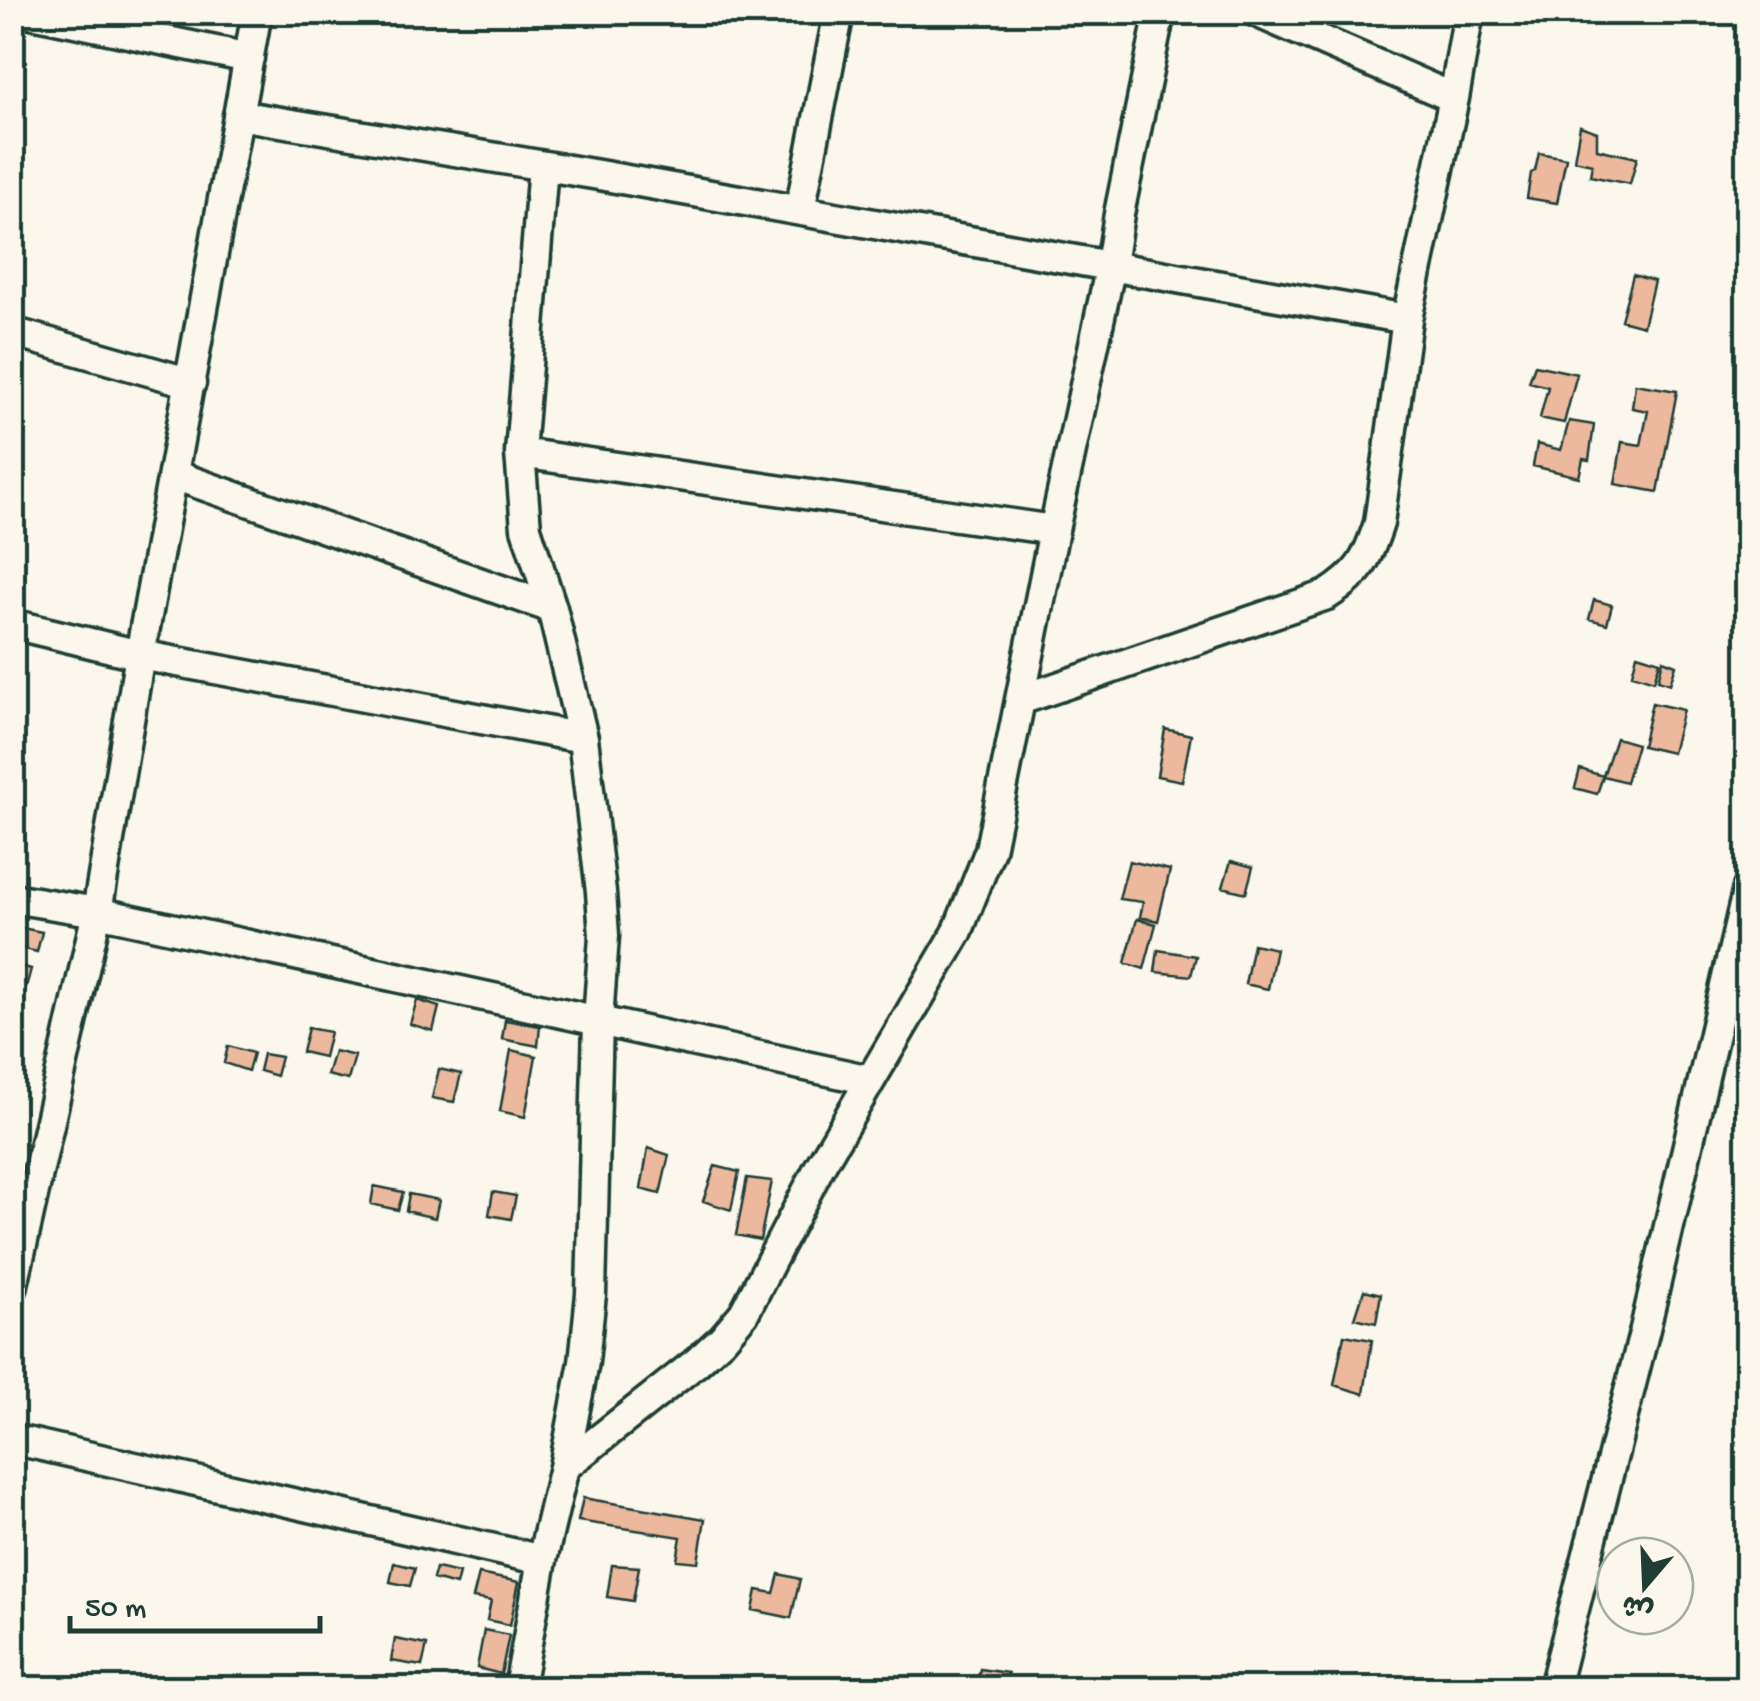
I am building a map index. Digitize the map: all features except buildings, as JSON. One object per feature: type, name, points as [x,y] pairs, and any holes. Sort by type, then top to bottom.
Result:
[{"type":"street","points":[[27,12],[249,58]]},
{"type":"street","points":[[12,1288],[97,912],[257,12]]},
{"type":"street","points":[[800,210],[840,12]]},
{"type":"street","points":[[564,1467],[697,1362],[744,1313],[818,1168],[957,933],[990,850],[1160,12]]},
{"type":"street","points":[[1256,12],[1454,98]]},
{"type":"street","points":[[1020,700],[1327,595],[1350,580],[1369,554],[1379,524],[1407,319],[1469,12]]},
{"type":"street","points":[[238,115],[800,210],[1407,319]]},
{"type":"street","points":[[519,1688],[584,1362],[591,1294],[603,922],[583,738],[552,608],[526,528],[520,453],[544,166]]},
{"type":"street","points":[[12,332],[191,383]]},
{"type":"street","points":[[520,453],[1054,530]]},
{"type":"street","points":[[174,474],[552,608]]},
{"type":"street","points":[[12,624],[140,655],[583,738]]},
{"type":"street","points":[[1554,1688],[1645,1329],[1748,888]]},
{"type":"street","points":[[12,898],[97,912],[870,1080]]},
{"type":"street","points":[[12,1438],[542,1560]]}]
